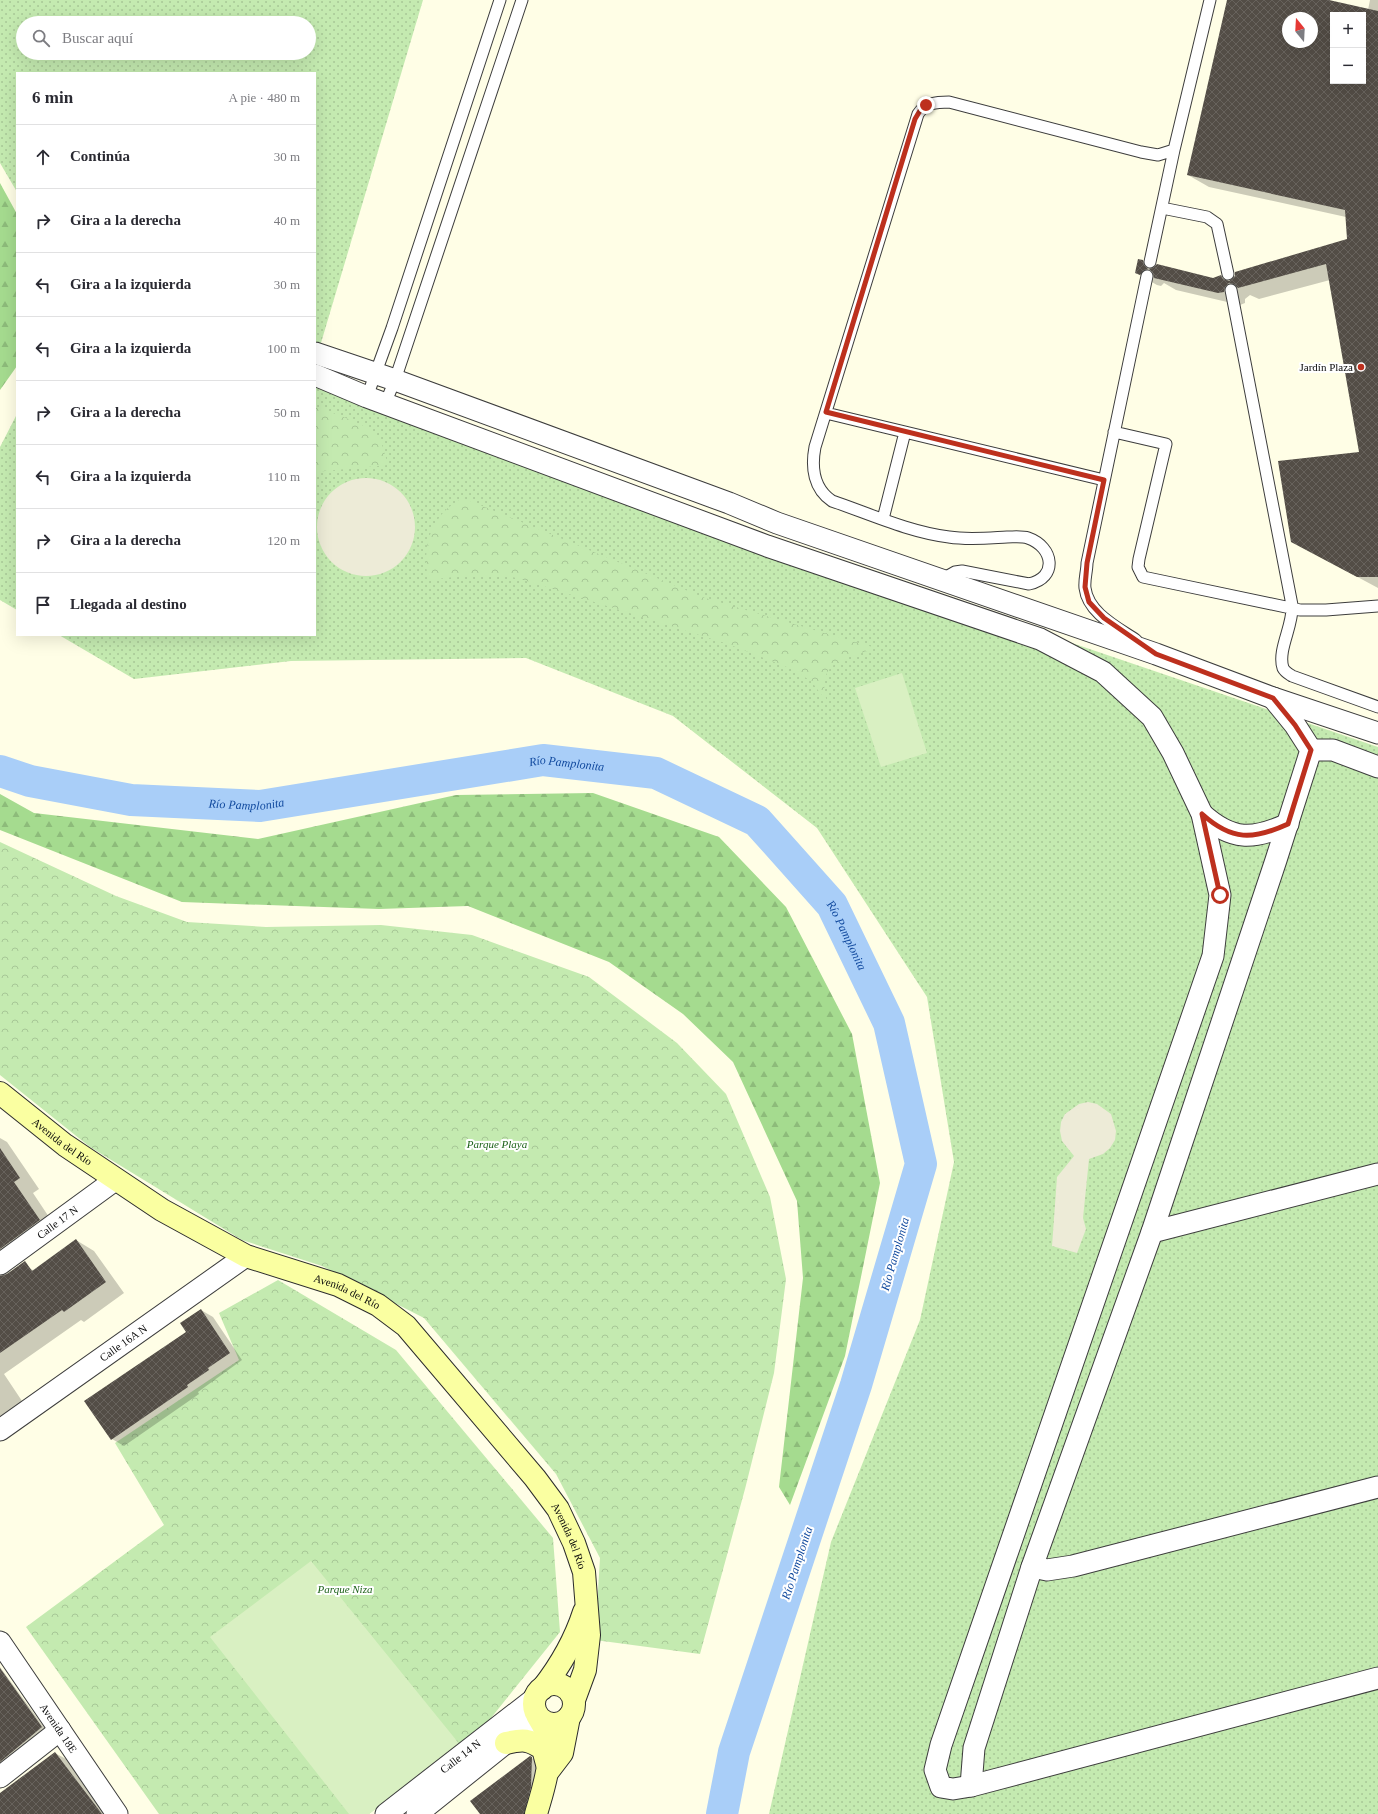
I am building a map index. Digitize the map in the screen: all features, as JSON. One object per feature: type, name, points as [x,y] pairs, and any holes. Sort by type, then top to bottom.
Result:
[{"type":"main road","name":"Avenida del Río","points":[[0,1093],[65,1145],[115,1180],[162,1210],[246,1256],[338,1285],[378,1305],[406,1326],[534,1478],[558,1509],[580,1559],[587,1599],[589,1635],[585,1670],[572,1708],[562,1753],[548,1771]]},
{"type":"main road","points":[[536,1814],[548,1771],[550,1757],[547,1733],[538,1702],[570,1646],[582,1620],[587,1599]]},
{"type":"main road","points":[[552,1684],[564,1687],[572,1694],[572,1708],[564,1720],[552,1723],[538,1702],[552,1684]]},
{"type":"main road","points":[[506,1743],[524,1740],[532,1741],[537,1744],[543,1749],[548,1771]]},
{"type":"street","points":[[316,352],[385,376],[729,503],[777,523],[1156,654],[1273,698],[1378,733]]},
{"type":"street","points":[[316,375],[376,401],[767,546],[1040,639],[1103,672],[1152,717],[1173,753],[1202,814],[1220,895],[1213,956],[941,1745],[935,1770],[941,1787],[953,1789],[971,1786],[1378,1678]]},
{"type":"street","points":[[716,526],[728,516],[729,503]]},
{"type":"street","points":[[767,546],[763,541],[762,534],[765,528],[770,524],[777,523]]},
{"type":"street","points":[[971,1786],[974,1748],[1032,1567],[1152,1232],[1288,824],[1311,750],[1295,725],[1273,698]]},
{"type":"street","points":[[1311,750],[1333,750],[1378,767]]},
{"type":"street","points":[[1202,814],[1214,825],[1227,832],[1242,835],[1266,834],[1288,824]]},
{"type":"street","points":[[1152,1232],[1378,1174]]},
{"type":"street","name":"Calle 17 N","points":[[0,1264],[115,1180]]},
{"type":"street","name":"Calle 16A N","points":[[0,1430],[246,1256]]},
{"type":"street","points":[[1032,1567],[1047,1570],[1073,1566],[1378,1488]]},
{"type":"street","name":"Avenida 18E","points":[[0,1642],[117,1814]]},
{"type":"street","name":"Calle 14 N","points":[[416,1814],[506,1743],[538,1702]]},
{"type":"street","name":"Calle 14 N","points":[[386,1814],[538,1702]]},
{"type":"street","points":[[0,1777],[60,1730]]},
{"type":"lane","points":[[376,401],[385,376],[500,0]]},
{"type":"lane","points":[[376,401],[522,0]]},
{"type":"lane","points":[[1150,262],[1174,150],[1210,0]]},
{"type":"lane","points":[[940,580],[955,572],[962,571],[1029,584],[1036,582],[1045,576],[1049,568],[1049,560],[1046,551],[1040,544],[1026,538],[949,537],[917,530],[832,501],[826,497],[816,481],[813,457],[915,119],[921,109],[926,105],[949,102],[1152,154],[1158,155],[1174,150]]},
{"type":"lane","points":[[1162,208],[1207,217],[1217,224],[1228,274]]},
{"type":"lane","points":[[1147,276],[1087,563],[1085,587],[1089,602],[1104,618],[1156,654]]},
{"type":"lane","points":[[1231,290],[1293,609],[1283,654],[1283,667],[1285,671],[1292,676],[1378,707]]},
{"type":"lane","points":[[826,412],[1104,480]]},
{"type":"lane","points":[[883,518],[905,432]]},
{"type":"lane","points":[[1114,432],[1166,444],[1139,559],[1138,567],[1143,577],[1293,609],[1326,610],[1378,606]]},
{"type":"green space","points":[[0,0],[423,0],[316,360],[316,72],[16,72],[16,190],[0,163]]},
{"type":"green space","points":[[0,183],[16,212],[16,367],[0,390]]},
{"type":"green space","points":[[316,386],[1378,747],[1378,1814],[769,1814],[831,1542],[920,1320],[954,1162],[927,997],[817,828],[673,716],[526,658],[291,661],[134,679],[61,636],[316,636]]},
{"type":"green space","points":[[316,406],[358,423],[373,431],[381,442],[388,465],[316,472]]},
{"type":"green space","points":[[16,416],[16,609],[0,600],[0,447]]},
{"type":"green space","points":[[463,498],[705,598],[876,648],[844,659],[835,664],[829,670],[825,678],[824,688],[827,702],[811,681],[792,669],[728,644],[537,584],[509,576],[471,575],[428,580],[426,555],[431,532],[443,513]]},
{"type":"green space","points":[[902,673],[927,753],[881,767],[855,688]]},
{"type":"green space","points":[[593,793],[719,837],[786,907],[852,1034],[880,1183],[845,1356],[790,1505],[779,1487],[803,1278],[797,1201],[733,1062],[683,1014],[609,962],[468,906],[379,909],[182,902],[0,830],[0,794],[34,813],[258,839],[456,795]]},
{"type":"green space","name":"Parque Playa","points":[[0,842],[116,896],[187,922],[266,927],[381,925],[472,935],[589,977],[677,1043],[726,1094],[770,1197],[786,1279],[774,1373],[745,1489],[700,1654],[595,1640],[600,1558],[556,1474],[424,1318],[322,1266],[242,1240],[90,1147],[0,1075]]},
{"type":"green space","name":"Parque Niza","points":[[278,1280],[396,1350],[553,1538],[560,1632],[487,1723],[369,1814],[159,1814],[26,1627],[164,1525],[115,1443],[239,1360],[219,1313]]},
{"type":"green space","points":[[311,1561],[461,1746],[369,1814],[349,1814],[210,1637]]},
{"type":"shaded area","points":[[366,478],[376,479],[393,486],[407,500],[414,517],[414,537],[407,554],[393,568],[376,575],[366,576],[356,575],[339,568],[325,554],[318,537],[317,527],[318,517],[325,500],[339,486],[356,479]]},
{"type":"shaded area","points":[[1088,1102],[1097,1104],[1111,1114],[1116,1131],[1115,1140],[1110,1148],[1103,1154],[1089,1159],[1083,1218],[1086,1229],[1077,1253],[1052,1246],[1057,1177],[1074,1156],[1062,1141],[1060,1131],[1061,1122],[1065,1114],[1079,1104]]},
{"type":"building","name":"Jardín Plaza","points":[[1227,0],[1329,0],[1378,11],[1378,577],[1357,577],[1291,542],[1278,461],[1359,452],[1326,264],[1238,288],[1234,284],[1229,283],[1225,287],[1224,292],[1218,293],[1154,278],[1153,273],[1149,269],[1144,270],[1140,275],[1135,273],[1138,259],[1143,260],[1144,265],[1148,269],[1153,268],[1157,264],[1213,278],[1221,275],[1223,279],[1229,281],[1235,276],[1235,272],[1347,239],[1345,210],[1187,175]]},
{"type":"building","points":[[0,1148],[20,1178],[14,1182],[40,1220],[0,1249]]},
{"type":"building","points":[[76,1239],[106,1282],[64,1312],[62,1310],[0,1353],[0,1276],[7,1274],[25,1261],[32,1271]]},
{"type":"building","points":[[201,1309],[230,1353],[187,1385],[188,1387],[111,1440],[84,1401],[186,1332],[180,1323]]},
{"type":"building","points":[[0,1668],[42,1727],[0,1762]]},
{"type":"building","points":[[55,1752],[102,1814],[0,1814],[0,1793]]},
{"type":"building","points":[[530,1756],[532,1757],[531,1787],[524,1814],[480,1814],[470,1801]]},
{"type":"waterway","name":"Río Pamplonita","points":[[0,771],[30,781],[131,800],[260,806],[543,760],[656,773],[757,821],[832,905],[889,1023],[921,1164],[856,1385],[734,1752],[722,1814]]},
{"type":"place","name":"Jardín Plaza","points":[[1361,367]]},
{"type":"route","points":[[926,105],[921,109],[915,119],[826,412],[1104,480],[1087,563],[1085,587],[1089,602],[1104,618],[1156,654],[1273,698],[1295,725],[1311,750],[1288,824],[1266,834],[1242,835],[1227,832],[1214,825],[1202,814],[1220,895]]}]
